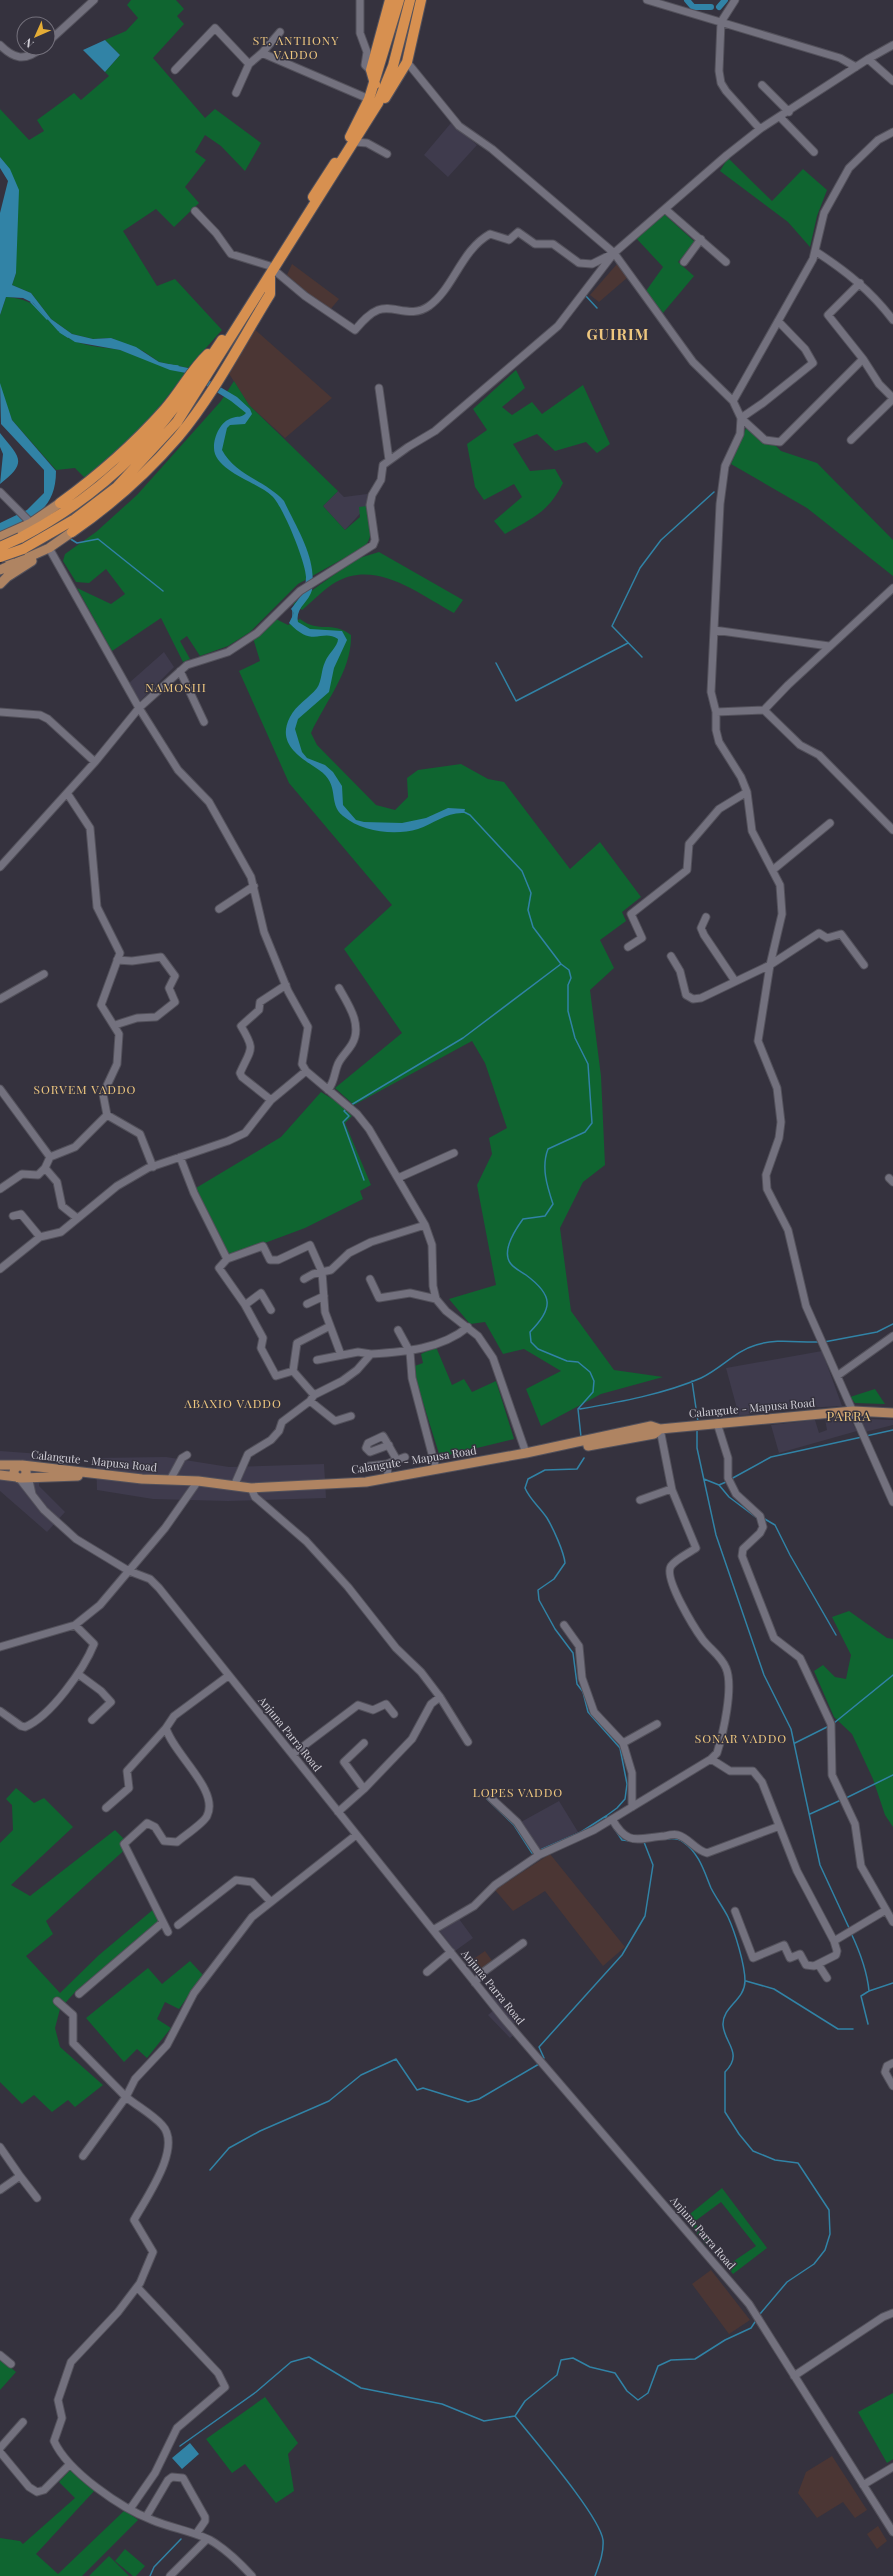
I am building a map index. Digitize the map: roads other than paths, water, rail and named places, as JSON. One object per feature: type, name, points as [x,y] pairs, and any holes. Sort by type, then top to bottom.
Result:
[{"type":"highway","points":[[375,84],[371,71],[390,0]]},
{"type":"highway","points":[[0,558],[72,508],[117,472],[169,417],[219,344],[272,271],[354,131],[374,101],[375,84],[399,0]]},
{"type":"highway","points":[[0,547],[21,544],[81,514],[117,487],[157,446],[177,422],[355,142],[374,101],[393,66],[410,0]]},
{"type":"highway","points":[[374,101],[386,98],[407,62],[421,0]]},
{"type":"highway","points":[[72,532],[94,516],[152,465],[179,436],[215,384],[270,294],[272,271]]},
{"type":"highway","points":[[60,503],[133,445],[167,407],[196,365],[219,344]]},
{"type":"main road","points":[[7,577],[12,566],[0,537],[46,513],[60,503]]},
{"type":"main road","points":[[0,584],[7,577],[72,532]]},
{"type":"main road","points":[[0,570],[12,566],[45,550]]},
{"type":"main road","name":"Calangute - Mapusa Road","points":[[0,1465],[22,1473],[197,1483],[251,1488],[366,1482],[592,1442],[651,1426],[660,1429],[853,1411],[893,1413]]},
{"type":"main road","name":"Calangute - Mapusa Road","points":[[0,1475],[22,1473],[170,1480],[197,1483]]},
{"type":"street","points":[[56,35],[94,0]]},
{"type":"street","points":[[360,0],[360,33],[367,52],[365,66],[371,71]]},
{"type":"street","points":[[647,0],[840,58],[856,67]]},
{"type":"street","points":[[735,0],[721,22],[719,71],[721,83],[760,129]]},
{"type":"street","points":[[175,70],[215,28],[249,64]]},
{"type":"street","points":[[236,92],[249,64],[262,53],[280,32]]},
{"type":"street","points":[[0,45],[14,57],[24,59],[29,56]]},
{"type":"street","points":[[0,867],[67,793],[139,708],[180,671],[187,665],[228,652],[257,633],[300,591],[312,586],[373,545],[375,540],[370,506],[372,495],[381,480],[383,465],[435,431],[558,326],[614,253],[760,129],[789,112],[868,59],[893,45]]},
{"type":"street","points":[[262,53],[374,101]]},
{"type":"street","points":[[868,59],[893,81]]},
{"type":"street","points":[[407,62],[459,126],[492,149],[614,253],[693,362],[733,401],[741,418],[765,440],[780,442],[863,359]]},
{"type":"street","points":[[762,85],[789,112]]},
{"type":"street","points":[[780,117],[814,152]]},
{"type":"street","points":[[733,401],[813,259],[824,213],[849,168],[878,140],[893,132]]},
{"type":"street","points":[[355,142],[367,143],[387,154]]},
{"type":"street","points":[[665,209],[726,262]]},
{"type":"street","points":[[195,211],[216,233],[231,254],[272,271],[305,296],[355,330],[366,317],[379,310],[414,312],[429,306],[477,241],[490,234],[509,240],[518,232],[535,244],[552,244],[579,263],[592,264],[614,253]]},
{"type":"street","points":[[684,262],[701,239]]},
{"type":"street","points":[[815,251],[847,271],[876,296],[893,320]]},
{"type":"street","points":[[851,440],[893,399],[879,384],[863,359],[828,316],[860,283]]},
{"type":"street","points":[[741,418],[763,404],[812,363],[806,350],[778,321]]},
{"type":"street","points":[[379,388],[389,460]]},
{"type":"street","points":[[741,418],[740,434],[725,466],[720,504],[711,692],[716,712],[718,742],[741,777],[747,792],[752,831],[774,869],[780,885],[782,914],[770,965],[758,1041],[777,1088],[781,1122],[779,1138],[766,1175],[766,1189],[788,1230],[806,1306],[893,1502]]},
{"type":"street","points":[[0,492],[30,521]]},
{"type":"street","points":[[45,550],[139,708],[178,770],[209,802],[218,816],[254,886],[264,932],[286,985],[308,1027],[302,1064],[306,1071],[357,1114],[369,1129],[398,1178],[425,1225],[432,1245],[433,1286],[436,1299],[446,1311],[468,1326],[478,1336],[493,1358],[526,1453]]},
{"type":"street","points":[[716,712],[764,710],[893,588]]},
{"type":"street","points":[[714,630],[830,646]]},
{"type":"street","points":[[180,671],[204,722]]},
{"type":"street","points":[[764,710],[800,745],[818,755],[893,830]]},
{"type":"street","points":[[0,712],[40,715],[48,718],[94,762]]},
{"type":"street","points":[[628,947],[642,938],[631,914],[687,870],[689,844],[719,809],[747,792]]},
{"type":"street","points":[[67,793],[90,828],[97,907],[120,953],[101,1005],[120,1034],[120,1050],[117,1064],[103,1094],[107,1115],[140,1134],[153,1167]]},
{"type":"street","points":[[774,869],[830,823]]},
{"type":"street","points":[[219,909],[254,886]]},
{"type":"street","points":[[706,917],[701,928],[704,935],[735,981]]},
{"type":"street","points":[[671,956],[680,971],[686,995],[693,999],[701,998],[770,965],[819,933],[827,938],[841,934],[864,966]]},
{"type":"street","points":[[115,1025],[136,1018],[156,1018],[175,1002],[169,988],[175,976],[161,958],[132,961],[117,960]]},
{"type":"street","points":[[0,999],[44,974]]},
{"type":"street","points":[[271,1100],[242,1077],[240,1073],[252,1051],[251,1042],[241,1026],[259,1010],[260,1002],[286,985]]},
{"type":"street","points":[[330,1091],[338,1065],[354,1042],[356,1026],[352,1010],[339,988]]},
{"type":"street","points":[[0,1269],[40,1237],[61,1232],[117,1186],[153,1167],[245,1133],[271,1100],[306,1071]]},
{"type":"street","points":[[0,1090],[50,1157]]},
{"type":"street","points":[[0,1189],[18,1175],[38,1175],[45,1168],[50,1157],[75,1147],[107,1115]]},
{"type":"street","points":[[398,1178],[454,1153]]},
{"type":"street","points":[[180,1157],[194,1194],[227,1259]]},
{"type":"street","points":[[45,1168],[57,1182],[62,1206],[77,1218]]},
{"type":"street","points":[[13,1216],[21,1214],[40,1237]]},
{"type":"street","points":[[304,1279],[331,1270],[349,1252],[371,1242],[425,1225]]},
{"type":"street","points":[[293,1371],[276,1376],[261,1348],[263,1338],[245,1305],[219,1268],[227,1259],[263,1246],[270,1260],[278,1260],[310,1244],[322,1272],[325,1312],[341,1355]]},
{"type":"street","points":[[370,1278],[379,1298],[410,1293],[436,1299]]},
{"type":"street","points":[[245,1305],[261,1293],[271,1310]]},
{"type":"street","points":[[307,1304],[324,1296]]},
{"type":"street","points":[[314,1395],[293,1371],[297,1343],[330,1326]]},
{"type":"street","points":[[317,1360],[341,1355],[410,1352],[456,1336],[468,1326]]},
{"type":"street","points":[[398,1330],[410,1352],[412,1378],[436,1469]]},
{"type":"street","points":[[837,1376],[893,1336]]},
{"type":"street","points":[[234,1486],[248,1454],[271,1440],[279,1431],[282,1422],[310,1401],[314,1395],[342,1382],[357,1370],[371,1354]]},
{"type":"street","points":[[310,1401],[335,1421],[351,1416]]},
{"type":"street","points":[[717,1423],[728,1458],[728,1478],[736,1494],[760,1516],[762,1527],[760,1533],[743,1549],[742,1556],[774,1638],[800,1658],[831,1724],[832,1775],[856,1824],[861,1866],[893,1922]]},
{"type":"street","points":[[433,1930],[474,1906],[495,1885],[539,1855],[610,1821],[632,1806],[712,1759],[720,1742],[729,1690],[727,1670],[718,1654],[704,1641],[673,1589],[669,1573],[671,1566],[696,1548],[671,1489],[660,1429]]},
{"type":"street","points":[[389,1446],[397,1460]]},
{"type":"street","points":[[170,1480],[182,1458],[187,1455]]},
{"type":"street","points":[[369,1466],[387,1464],[405,1458]]},
{"type":"street","points":[[387,1464],[388,1478]]},
{"type":"street","name":"Anjuna Parra Road","points":[[22,1473],[33,1496],[60,1526],[76,1539],[129,1571],[150,1579],[159,1588],[475,1983],[749,2304],[893,2532]]},
{"type":"street","points":[[0,1647],[75,1624],[100,1605],[165,1528],[197,1483]]},
{"type":"street","points":[[251,1488],[255,1497],[306,1541],[348,1587],[396,1648],[421,1672],[440,1697],[468,1742]]},
{"type":"street","points":[[640,1500],[671,1489]]},
{"type":"street","points":[[0,1710],[21,1726],[30,1725],[43,1715],[78,1674],[94,1644],[75,1624]]},
{"type":"street","points":[[564,1625],[579,1646],[582,1678],[594,1712],[624,1743],[632,1773],[632,1806]]},
{"type":"street","points":[[78,1674],[101,1691],[111,1702],[92,1720]]},
{"type":"street","points":[[106,1808],[129,1788],[127,1771],[166,1728],[174,1716],[228,1676]]},
{"type":"street","points":[[338,1812],[364,1789],[412,1739],[431,1704],[440,1697]]},
{"type":"street","points":[[293,1754],[358,1704],[373,1710],[386,1704],[394,1714]]},
{"type":"street","points":[[624,1743],[657,1724]]},
{"type":"street","points":[[166,1728],[168,1738],[206,1788],[209,1808],[207,1817],[177,1842],[164,1841],[155,1827],[147,1824],[124,1844],[145,1881],[162,1923],[168,1932]]},
{"type":"street","points":[[364,1743],[344,1762],[344,1765],[364,1789]]},
{"type":"street","points":[[712,1759],[730,1771],[753,1771],[762,1782],[777,1827],[808,1894],[834,1941],[837,1951],[836,1955],[810,1967],[806,1965],[800,1954],[790,1958],[784,1945],[753,1958],[735,1911]]},
{"type":"street","points":[[491,1798],[517,1822],[539,1855]]},
{"type":"street","points":[[610,1821],[626,1838],[634,1840],[677,1835],[686,1839],[700,1851],[707,1853],[777,1827]]},
{"type":"street","points":[[83,2156],[126,2097],[135,2079],[167,2045],[194,1993],[252,1917],[356,1835]]},
{"type":"street","points":[[178,1925],[236,1880],[252,1882],[271,1902]]},
{"type":"street","points":[[834,1941],[886,1910]]},
{"type":"street","points":[[79,1994],[162,1923]]},
{"type":"street","points":[[475,1983],[482,1973],[522,1944]]},
{"type":"street","points":[[427,1972],[451,1952]]},
{"type":"street","points":[[818,1964],[827,1978]]},
{"type":"street","points":[[57,2001],[73,2014],[73,2043],[126,2097],[163,2126],[170,2138],[168,2155],[134,2220],[153,2252],[137,2287],[118,2312],[71,2362],[58,2400],[62,2418],[54,2441],[70,2464],[104,2492],[146,2518],[207,2539],[222,2548],[252,2576]]},
{"type":"street","points":[[893,2063],[887,2066],[885,2072],[893,2086]]},
{"type":"street","points":[[0,2147],[37,2198]]},
{"type":"street","points":[[0,2190],[20,2176]]},
{"type":"street","points":[[130,2509],[155,2473],[177,2428],[225,2387],[218,2373],[137,2287]]},
{"type":"street","points":[[794,2376],[883,2317],[893,2313]]},
{"type":"street","points":[[0,2355],[11,2364]]},
{"type":"street","points":[[0,2448],[23,2422]]},
{"type":"street","points":[[0,2452],[29,2487],[37,2492],[44,2490],[70,2464]]},
{"type":"street","points":[[863,2485],[893,2467]]},
{"type":"street","points":[[146,2518],[168,2480],[172,2477],[183,2478],[206,2516],[205,2521],[196,2534]]},
{"type":"street","points":[[170,2576],[207,2539]]},
{"type":"water","points":[[105,40],[120,55],[105,72],[83,50]]},
{"type":"water","points":[[0,157],[10,169],[19,190],[16,273],[12,285],[31,293],[51,319],[72,334],[93,339],[111,338],[136,347],[159,362],[188,368],[237,397],[250,409],[252,414],[245,424],[230,425],[227,428],[222,450],[235,466],[269,488],[284,501],[305,544],[312,567],[312,590],[298,613],[298,622],[310,629],[342,631],[347,640],[334,668],[329,692],[298,719],[295,729],[302,752],[307,758],[325,765],[333,772],[342,786],[343,805],[356,820],[364,822],[402,823],[426,818],[448,808],[465,809],[464,813],[452,814],[424,827],[409,831],[379,831],[360,826],[343,816],[338,811],[330,782],[326,776],[292,749],[286,735],[286,726],[296,709],[317,688],[325,662],[338,642],[338,639],[332,636],[311,637],[298,631],[289,623],[294,613],[291,609],[303,590],[306,577],[302,560],[288,522],[272,496],[228,469],[221,463],[216,455],[214,443],[221,426],[228,420],[246,413],[231,401],[186,373],[170,370],[120,350],[75,342],[58,331],[33,303],[23,298],[6,297],[0,315],[0,213],[8,181],[0,168]]},
{"type":"water","points":[[0,383],[12,420],[56,471],[52,495],[47,504],[32,517],[0,532],[0,523],[27,510],[44,493],[44,470],[1,424]]},
{"type":"water","points":[[0,433],[16,454],[18,465],[15,470],[0,484],[3,454],[0,447]]},
{"type":"water","points":[[190,2443],[199,2454],[182,2469],[172,2458]]},
{"type":"waterway","points":[[687,0],[693,7],[711,7]]},
{"type":"waterway","points":[[719,7],[725,0]]},
{"type":"waterway","points":[[585,295],[597,308]]},
{"type":"waterway","points":[[31,302],[47,319]]},
{"type":"waterway","points":[[60,332],[68,337]]},
{"type":"waterway","points":[[168,365],[178,366]]},
{"type":"waterway","points":[[642,657],[612,626],[640,568],[661,540],[714,492]]},
{"type":"waterway","points":[[69,538],[77,543],[98,539],[163,591]]},
{"type":"waterway","points":[[293,610],[293,618]]},
{"type":"waterway","points":[[496,663],[516,701],[628,643]]},
{"type":"waterway","points":[[464,812],[470,815],[522,871],[531,893],[528,910],[533,927],[561,964],[569,970],[571,978],[568,985],[568,1011],[575,1038],[588,1064],[592,1123],[585,1132],[548,1149],[545,1170],[553,1204],[545,1216],[523,1219],[516,1229],[508,1247],[508,1259],[511,1264],[535,1282],[545,1295],[547,1302],[543,1316],[530,1332],[531,1342],[538,1349],[567,1361],[578,1362],[590,1372],[594,1381],[593,1392],[578,1409]]},
{"type":"waterway","points":[[351,1105],[463,1038],[561,964]]},
{"type":"waterway","points":[[346,1109],[344,1111],[349,1116],[343,1122],[364,1180]]},
{"type":"waterway","points":[[824,1342],[877,1332],[893,1324]]},
{"type":"waterway","points":[[580,1409],[642,1397],[687,1384],[708,1374],[741,1351],[756,1345],[780,1341],[820,1342]]},
{"type":"waterway","points":[[692,1381],[698,1422]]},
{"type":"waterway","points":[[578,1409],[581,1437]]},
{"type":"waterway","points":[[697,1430],[697,1448],[716,1535],[764,1675],[791,1729],[820,1865],[850,1930]]},
{"type":"waterway","points":[[866,1436],[893,1430]]},
{"type":"waterway","points":[[731,1479],[771,1457],[862,1437]]},
{"type":"waterway","points":[[584,1458],[577,1469],[545,1470],[528,1479],[525,1488],[549,1522],[555,1534],[565,1563],[554,1579],[538,1590],[539,1600],[555,1629],[573,1653],[577,1684],[583,1692],[588,1712],[620,1748],[627,1784],[625,1799],[617,1808],[606,1816],[608,1819]]},
{"type":"waterway","points":[[704,1479],[719,1485],[729,1497],[757,1518]]},
{"type":"waterway","points":[[719,1485],[726,1482]]},
{"type":"waterway","points":[[763,1518],[775,1525],[790,1555],[836,1635]]},
{"type":"waterway","points":[[834,1723],[893,1675]]},
{"type":"waterway","points":[[795,1743],[829,1726]]},
{"type":"waterway","points":[[846,1798],[893,1775]]},
{"type":"waterway","points":[[487,1799],[514,1825],[532,1853],[535,1852]]},
{"type":"waterway","points":[[810,1814],[841,1800]]},
{"type":"waterway","points":[[538,1851],[581,1832],[606,1816]]},
{"type":"waterway","points":[[610,1822],[622,1840],[631,1841]]},
{"type":"waterway","points":[[666,1839],[671,1838],[681,1841],[689,1846],[697,1857],[711,1888],[731,1923],[745,1974],[744,1988],[738,1999],[726,2013],[723,2025],[733,2054],[733,2059],[725,2072],[725,2112],[739,2134],[753,2151],[775,2160],[798,2163],[829,2210],[830,2234],[825,2250],[814,2264],[787,2282],[760,2314]]},
{"type":"waterway","points":[[544,2058],[539,2047],[622,1955],[645,1916],[653,1865],[644,1842]]},
{"type":"waterway","points":[[851,1933],[863,1961],[867,1976],[869,1991],[861,1996],[868,2024]]},
{"type":"waterway","points":[[746,1981],[774,1989],[838,2029],[853,2029]]},
{"type":"waterway","points":[[869,1991],[893,1983]]},
{"type":"waterway","points":[[210,2170],[229,2148],[260,2131],[329,2101],[361,2075],[396,2059],[417,2090],[423,2088],[468,2102],[479,2099],[539,2064]]},
{"type":"waterway","points":[[180,2446],[256,2392],[291,2362],[309,2357],[361,2388],[442,2404],[484,2421],[515,2416],[525,2401],[557,2375],[561,2360],[573,2358],[590,2367],[615,2373],[627,2391],[638,2400],[648,2393],[658,2366],[671,2360],[695,2359],[725,2340],[751,2328],[755,2322]]},
{"type":"waterway","points":[[515,2416],[579,2496],[599,2529],[603,2540],[603,2550],[595,2576]]},
{"type":"waterway","points":[[150,2576],[154,2567],[181,2539]]},
{"type":"district","name":"ST. ANTHONY VADDO","points":[[296,48]]},
{"type":"district","name":"GUIRIM","points":[[618,335]]},
{"type":"district","name":"NAMOSHI","points":[[176,688]]},
{"type":"district","name":"SORVEM VADDO","points":[[85,1090]]},
{"type":"district","name":"ABAXIO VADDO","points":[[233,1404]]},
{"type":"district","name":"PARRA","points":[[849,1416]]},
{"type":"district","name":"SONAR VADDO","points":[[741,1739]]},
{"type":"district","name":"LOPES VADDO","points":[[518,1793]]}]
